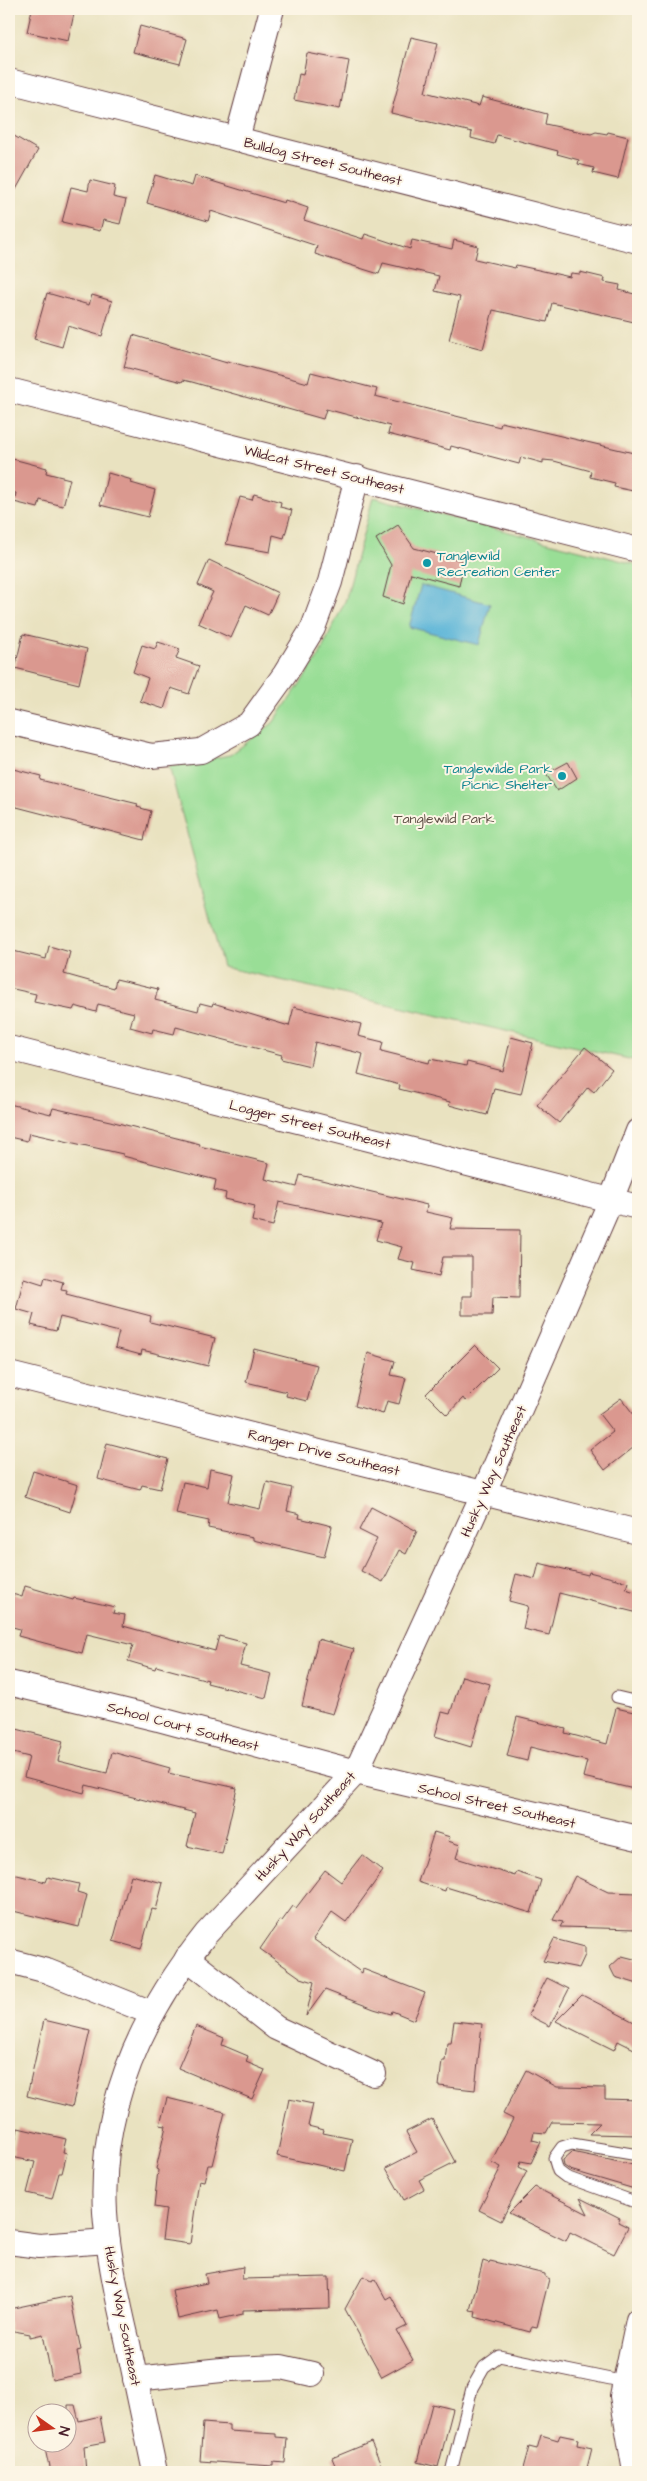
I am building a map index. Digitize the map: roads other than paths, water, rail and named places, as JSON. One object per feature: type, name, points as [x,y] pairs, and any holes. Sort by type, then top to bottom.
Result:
[{"type":"street","points":[[237,139],[272,9]]},
{"type":"street","name":"Bulldog Street Southeast","points":[[9,81],[638,241]]},
{"type":"street","name":"Wildcat Street Southeast","points":[[9,390],[638,550]]},
{"type":"street","points":[[9,722],[151,756],[201,751],[249,724],[285,674],[313,628],[332,573],[357,477]]},
{"type":"street","name":"Logger Street Southeast","points":[[9,1048],[638,1207]]},
{"type":"street","name":"Husky Way Southeast","points":[[155,2472],[112,2274],[108,2241],[105,2183],[111,2129],[124,2076],[152,2013],[172,1977],[206,1934],[356,1772],[484,1492],[611,1200],[638,1131]]},
{"type":"street","name":"Ranger Drive Southeast","points":[[9,1374],[638,1532]]},
{"type":"street","name":"School Court Southeast","points":[[9,1683],[158,1719],[356,1772]]},
{"type":"street","name":"School Street Southeast","points":[[356,1772],[638,1838]]},
{"type":"street","points":[[187,1958],[276,2028],[374,2074]]},
{"type":"street","points":[[9,1961],[47,1971],[152,2013]]},
{"type":"street","points":[[9,2242],[39,2246],[108,2241]]},
{"type":"street","points":[[635,2472],[622,2396],[638,2320]]},
{"type":"street","points":[[135,2380],[231,2369],[281,2367],[312,2374]]},
{"type":"lane","points":[[617,1697],[638,1702]]},
{"type":"lane","points":[[638,2155],[572,2144],[562,2146],[554,2158],[558,2172],[566,2177],[638,2203]]},
{"type":"lane","points":[[450,2472],[472,2388],[484,2367],[499,2356],[625,2382]]},
{"type":"water","points":[[421,585],[490,604],[479,645],[409,627]]},
{"type":"place","name":"Tanglewild Recreation Center","points":[[427,563]]},
{"type":"place","name":"Tanglewilde Park Picnic Shelter","points":[[562,776]]},
{"type":"park label","name":"Tanglewild Park","points":[[444,818]]}]
